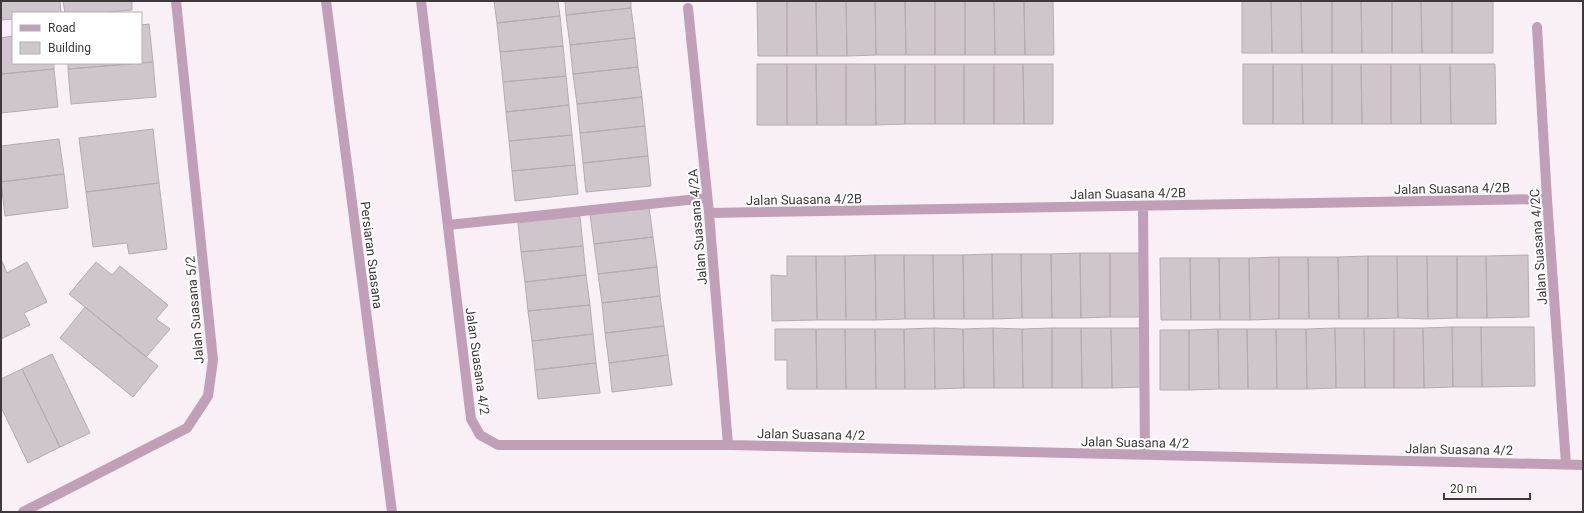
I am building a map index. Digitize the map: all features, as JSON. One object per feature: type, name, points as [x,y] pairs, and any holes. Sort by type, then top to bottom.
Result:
[{"type":"street","name":"Jalan Suasana 5/2","points":[[23,512],[187,428],[208,396],[213,360],[176,1]]},
{"type":"street","name":"Persiaran Suasana","points":[[326,1],[392,512]]},
{"type":"street","name":"Jalan Suasana 4/2","points":[[421,1],[471,419],[480,435],[498,445],[728,445],[1583,465]]},
{"type":"street","name":"Jalan Suasana 4/2A","points":[[688,8],[708,198],[728,445]]},
{"type":"street","name":"Jalan Suasana 4/2C","points":[[1538,27],[1547,199],[1566,464]]},
{"type":"street","points":[[448,225],[708,198]]},
{"type":"street","name":"Jalan Suasana 4/2B","points":[[709,214],[1547,199]]},
{"type":"street","points":[[1143,206],[1145,455]]},
{"type":"building","points":[[1,1],[60,1],[61,12],[12,12],[12,19],[1,20]]},
{"type":"building","points":[[63,1],[132,1],[132,10],[110,12],[65,12]]},
{"type":"building","points":[[494,1],[558,1],[560,16],[497,23]]},
{"type":"building","points":[[565,1],[631,1],[631,8],[566,15]]},
{"type":"building","points":[[757,1],[787,1],[787,56],[758,56]]},
{"type":"building","points":[[787,1],[816,1],[817,56],[787,56]]},
{"type":"building","points":[[816,1],[846,1],[847,56],[817,56]]},
{"type":"building","points":[[846,1],[875,1],[876,55],[847,56]]},
{"type":"building","points":[[875,1],[905,1],[906,55],[876,55]]},
{"type":"building","points":[[905,1],[935,1],[935,55],[906,55]]},
{"type":"building","points":[[935,1],[965,1],[965,55],[935,55]]},
{"type":"building","points":[[965,1],[994,1],[995,55],[965,55]]},
{"type":"building","points":[[994,1],[1024,1],[1025,55],[995,55]]},
{"type":"building","points":[[1024,1],[1053,1],[1054,55],[1025,55]]},
{"type":"building","points":[[1242,1],[1271,1],[1272,53],[1242,53]]},
{"type":"building","points":[[1271,1],[1301,1],[1302,53],[1272,53]]},
{"type":"building","points":[[1301,1],[1332,1],[1332,53],[1302,53]]},
{"type":"building","points":[[1332,1],[1361,1],[1362,53],[1332,53]]},
{"type":"building","points":[[1361,1],[1392,1],[1392,53],[1362,53]]},
{"type":"building","points":[[1392,1],[1421,1],[1422,53],[1392,53]]},
{"type":"building","points":[[1421,1],[1452,1],[1452,53],[1422,53]]},
{"type":"building","points":[[1452,1],[1493,1],[1493,53],[1452,53]]},
{"type":"building","points":[[631,8],[635,38],[570,45],[566,15]]},
{"type":"building","points":[[560,16],[563,46],[500,52],[497,23]]},
{"type":"building","points":[[149,24],[153,62],[142,63],[142,25]]},
{"type":"building","points":[[12,36],[12,64],[54,64],[54,69],[1,74],[1,38]]},
{"type":"building","points":[[635,38],[638,67],[573,74],[570,45]]},
{"type":"building","points":[[563,46],[566,76],[503,82],[500,52]]},
{"type":"building","points":[[153,62],[156,97],[71,104],[68,69]]},
{"type":"building","points":[[68,64],[129,64],[68,69]]},
{"type":"building","points":[[757,64],[787,64],[787,125],[757,125]]},
{"type":"building","points":[[787,64],[816,64],[817,125],[787,125]]},
{"type":"building","points":[[816,64],[846,64],[846,125],[817,125]]},
{"type":"building","points":[[846,64],[875,64],[876,125],[846,125]]},
{"type":"building","points":[[875,64],[905,64],[905,124],[876,125]]},
{"type":"building","points":[[905,64],[935,64],[935,124],[905,124]]},
{"type":"building","points":[[935,64],[964,64],[964,124],[935,124]]},
{"type":"building","points":[[964,64],[994,64],[994,124],[964,124]]},
{"type":"building","points":[[994,64],[1023,64],[1024,124],[994,124]]},
{"type":"building","points":[[1023,64],[1053,64],[1053,124],[1024,124]]},
{"type":"building","points":[[1243,64],[1273,64],[1273,124],[1243,124]]},
{"type":"building","points":[[1273,64],[1302,64],[1303,124],[1273,124]]},
{"type":"building","points":[[1302,64],[1332,64],[1332,124],[1303,124]]},
{"type":"building","points":[[1332,64],[1361,64],[1362,124],[1332,124]]},
{"type":"building","points":[[1361,64],[1391,64],[1391,124],[1362,124]]},
{"type":"building","points":[[1391,64],[1420,64],[1421,124],[1391,124]]},
{"type":"building","points":[[1420,64],[1450,64],[1451,124],[1421,124]]},
{"type":"building","points":[[1450,64],[1495,64],[1496,124],[1451,124]]},
{"type":"building","points":[[638,67],[642,97],[577,104],[573,74]]},
{"type":"building","points":[[54,69],[58,107],[1,113],[1,74]]},
{"type":"building","points":[[566,76],[569,105],[506,112],[503,82]]},
{"type":"building","points":[[642,97],[645,126],[580,133],[577,104]]},
{"type":"building","points":[[569,105],[572,135],[509,141],[506,112]]},
{"type":"building","points":[[645,126],[648,156],[583,163],[580,133]]},
{"type":"building","points":[[153,129],[159,183],[86,192],[79,138]]},
{"type":"building","points":[[572,135],[575,165],[512,171],[509,141]]},
{"type":"building","points":[[59,139],[64,174],[1,182],[1,146]]},
{"type":"building","points":[[648,156],[651,186],[586,192],[583,163]]},
{"type":"building","points":[[575,165],[578,194],[515,201],[512,171]]},
{"type":"building","points":[[64,174],[68,208],[5,216],[1,182]]},
{"type":"building","points":[[159,183],[167,249],[129,254],[127,243],[93,247],[86,192]]},
{"type":"building","points":[[649,207],[653,237],[594,244],[590,214]]},
{"type":"building","points":[[580,216],[583,246],[521,252],[518,223]]},
{"type":"building","points":[[653,237],[657,267],[598,274],[594,244]]},
{"type":"building","points":[[583,246],[586,275],[525,282],[521,252]]},
{"type":"building","points":[[1080,253],[1081,318],[1052,318],[1051,254]]},
{"type":"building","points":[[1080,253],[1110,253],[1110,317],[1081,318]]},
{"type":"building","points":[[1110,253],[1139,253],[1140,317],[1110,317]]},
{"type":"building","points":[[992,254],[993,319],[964,319],[963,255]]},
{"type":"building","points":[[992,254],[1021,254],[1022,318],[993,319]]},
{"type":"building","points":[[1021,254],[1051,254],[1052,318],[1022,318]]},
{"type":"building","points":[[875,255],[876,320],[846,320],[845,256]]},
{"type":"building","points":[[875,255],[904,255],[905,319],[876,320]]},
{"type":"building","points":[[904,255],[933,255],[934,319],[905,319]]},
{"type":"building","points":[[933,255],[963,255],[964,319],[934,319]]},
{"type":"building","points":[[1528,255],[1529,317],[1487,318],[1486,256]]},
{"type":"building","points":[[787,256],[816,256],[817,320],[772,321],[771,275],[787,276]]},
{"type":"building","points":[[816,256],[845,256],[846,320],[817,320]]},
{"type":"building","points":[[1368,256],[1368,319],[1339,319],[1338,257]]},
{"type":"building","points":[[1368,256],[1397,256],[1398,318],[1368,319]]},
{"type":"building","points":[[1397,256],[1427,256],[1428,319],[1398,318]]},
{"type":"building","points":[[1427,256],[1457,256],[1457,318],[1428,319]]},
{"type":"building","points":[[1457,256],[1486,256],[1487,318],[1457,318]]},
{"type":"building","points":[[1279,257],[1279,319],[1250,320],[1249,258]]},
{"type":"building","points":[[1279,257],[1308,257],[1309,319],[1279,319]]},
{"type":"building","points":[[1308,257],[1338,257],[1339,319],[1309,319]]},
{"type":"building","points":[[1160,258],[1190,258],[1191,320],[1161,320]]},
{"type":"building","points":[[1190,258],[1219,258],[1220,320],[1191,320]]},
{"type":"building","points":[[1219,258],[1249,258],[1250,320],[1220,320]]},
{"type":"building","points":[[1,259],[7,273],[27,262],[47,302],[24,313],[30,325],[1,339]]},
{"type":"building","points":[[96,262],[112,275],[120,266],[168,305],[156,319],[170,329],[146,357],[69,294]]},
{"type":"building","points":[[657,267],[660,296],[602,303],[598,274]]},
{"type":"building","points":[[586,275],[590,305],[528,311],[525,282]]},
{"type":"building","points":[[660,296],[664,326],[605,333],[602,303]]},
{"type":"building","points":[[590,305],[593,334],[532,341],[528,311]]},
{"type":"building","points":[[85,307],[158,366],[133,397],[60,338]]},
{"type":"building","points":[[664,326],[668,355],[609,363],[605,333]]},
{"type":"building","points":[[1452,327],[1453,387],[1424,388],[1423,328]]},
{"type":"building","points":[[1452,327],[1481,327],[1482,387],[1453,387]]},
{"type":"building","points":[[1481,327],[1534,327],[1535,386],[1482,387]]},
{"type":"building","points":[[934,328],[935,389],[905,389],[904,329]]},
{"type":"building","points":[[934,328],[963,329],[964,388],[935,389]]},
{"type":"building","points":[[993,328],[994,388],[964,388],[963,329]]},
{"type":"building","points":[[993,328],[1022,329],[1023,388],[994,388]]},
{"type":"building","points":[[1052,328],[1052,388],[1023,388],[1022,329]]},
{"type":"building","points":[[1052,328],[1081,328],[1082,388],[1052,388]]},
{"type":"building","points":[[1081,328],[1111,328],[1112,388],[1082,388]]},
{"type":"building","points":[[1111,328],[1140,328],[1141,387],[1112,388]]},
{"type":"building","points":[[1335,328],[1336,388],[1307,389],[1306,329]]},
{"type":"building","points":[[1335,328],[1364,328],[1365,388],[1336,388]]},
{"type":"building","points":[[1364,328],[1394,328],[1394,388],[1365,388]]},
{"type":"building","points":[[1394,328],[1423,328],[1424,388],[1394,388]]},
{"type":"building","points":[[775,329],[816,329],[817,389],[787,389],[787,360],[775,360]]},
{"type":"building","points":[[816,329],[845,329],[846,389],[817,389]]},
{"type":"building","points":[[845,329],[875,329],[876,389],[846,389]]},
{"type":"building","points":[[875,329],[904,329],[905,389],[876,389]]},
{"type":"building","points":[[1218,329],[1219,389],[1189,390],[1189,330]]},
{"type":"building","points":[[1218,329],[1247,329],[1248,389],[1219,389]]},
{"type":"building","points":[[1247,329],[1276,329],[1277,389],[1248,389]]},
{"type":"building","points":[[1276,329],[1306,329],[1307,389],[1277,389]]},
{"type":"building","points":[[1160,330],[1189,330],[1189,390],[1160,390]]},
{"type":"building","points":[[593,334],[596,363],[535,370],[532,341]]},
{"type":"building","points":[[52,354],[90,433],[60,447],[22,369]]},
{"type":"building","points":[[668,355],[672,385],[612,392],[609,363]]},
{"type":"building","points":[[596,363],[600,393],[538,399],[535,370]]},
{"type":"building","points":[[22,369],[60,447],[28,463],[1,407],[1,379]]}]
